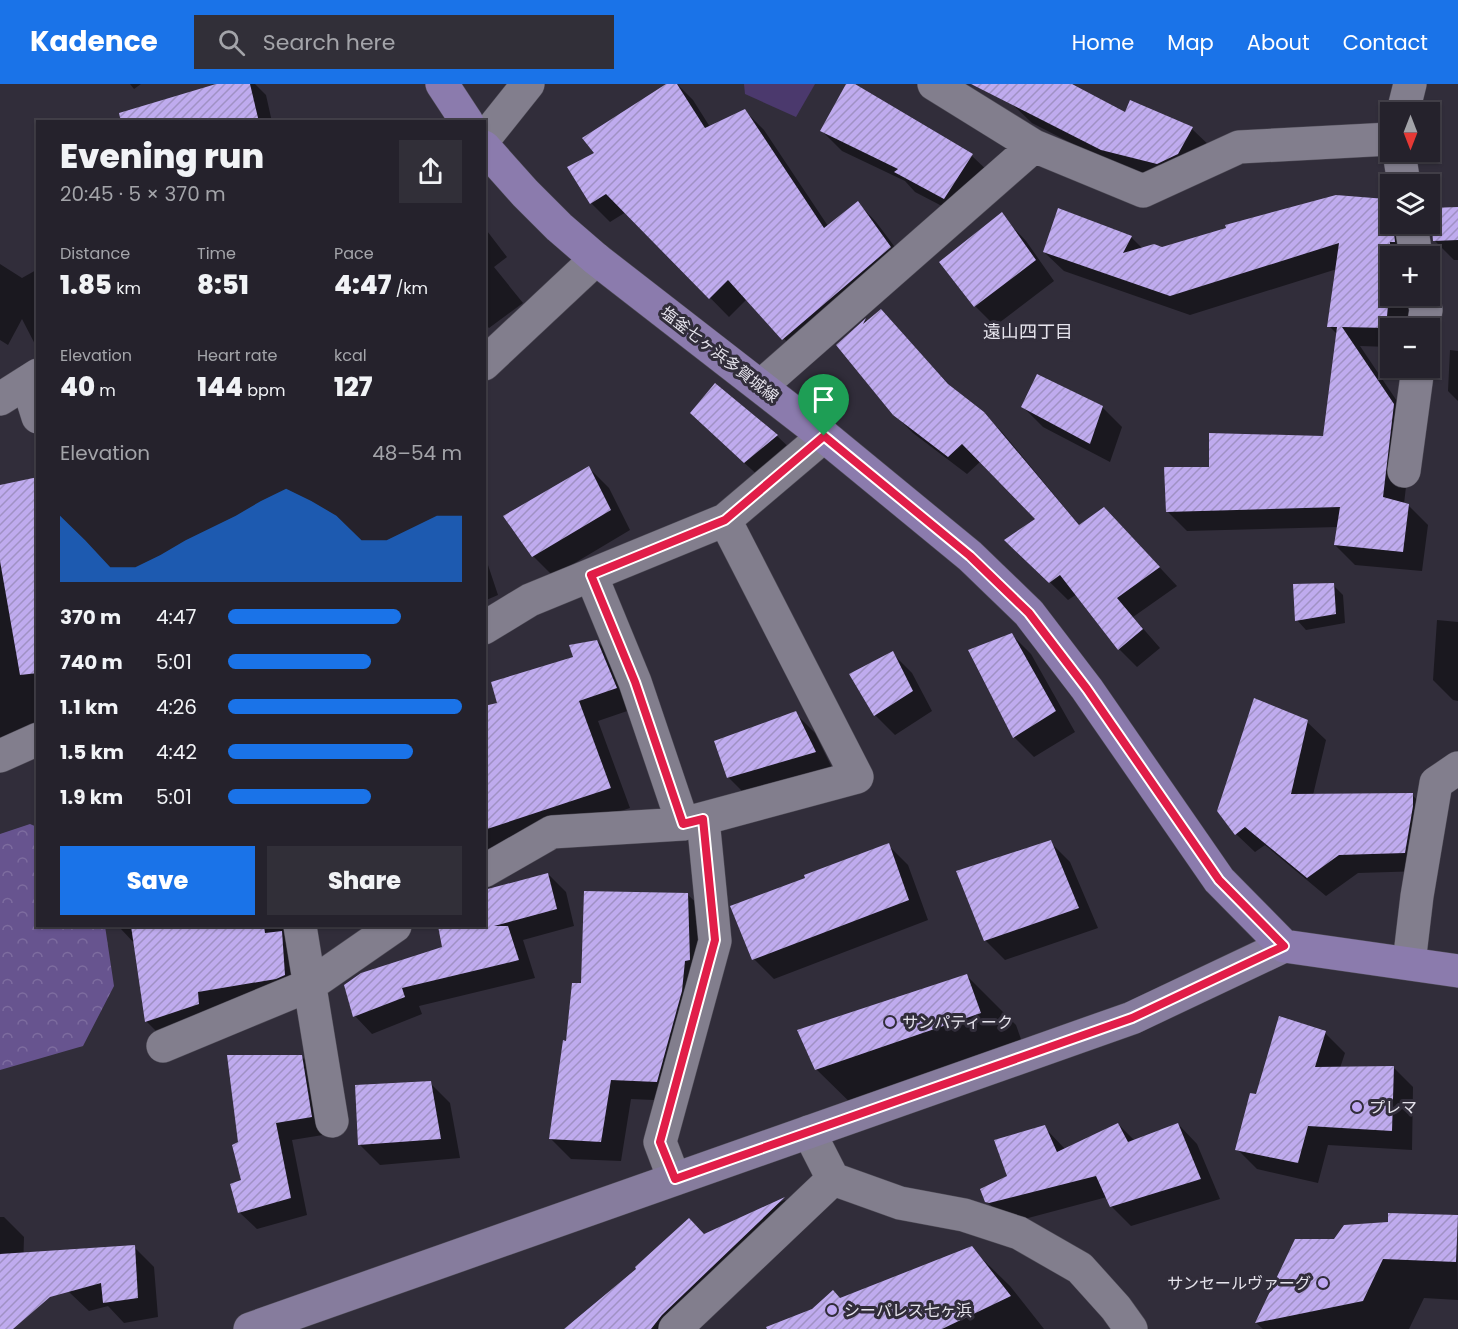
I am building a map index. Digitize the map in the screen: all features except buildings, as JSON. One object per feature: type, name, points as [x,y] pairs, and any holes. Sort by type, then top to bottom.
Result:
[{"type":"main road","points":[[442,84],[466,120]]},
{"type":"main road","name":"塩釜七ヶ浜多賀城線","points":[[486,149],[559,227],[596,259],[824,436],[970,556],[1029,613],[1087,689],[1219,880],[1284,946]]},
{"type":"main road","points":[[1284,946],[1458,971]]},
{"type":"street","points":[[486,136],[528,84]]},
{"type":"street","points":[[934,84],[1034,146],[1143,191],[1239,147],[1380,140]]},
{"type":"street","points":[[1406,102],[1410,84]]},
{"type":"street","points":[[762,386],[1034,146]]},
{"type":"street","points":[[486,362],[596,259]]},
{"type":"street","points":[[1404,471],[1417,378]]},
{"type":"street","points":[[21,385],[36,413]]},
{"type":"street","points":[[486,627],[531,600],[725,520],[824,436]]},
{"type":"street","points":[[486,870],[552,832],[693,821],[857,777],[725,520]]},
{"type":"street","points":[[591,575],[693,821],[715,940],[660,1142],[675,1179]]},
{"type":"street","points":[[0,756],[36,740]]},
{"type":"street","points":[[1409,963],[1417,896],[1436,783],[1458,768]]},
{"type":"street","points":[[300,927],[332,1120]]},
{"type":"street","points":[[164,1046],[310,985],[394,927]]},
{"type":"street","points":[[250,1329],[1132,1018],[1284,946]]},
{"type":"street","points":[[809,1132],[833,1179],[900,1203],[964,1215],[1019,1233],[1080,1268],[1116,1308],[1131,1329]]},
{"type":"street","points":[[675,1329],[833,1179]]},
{"type":"green space","points":[[30,824],[36,827],[36,927],[105,927],[114,986],[83,1046],[0,1070],[0,834]]},
{"type":"shaded area","points":[[744,84],[815,84],[796,117],[745,94]]},
{"type":"place","name":"サンパティーク","points":[[890,1022]]},
{"type":"place","name":"プレマ","points":[[1357,1107]]},
{"type":"place","name":"サンセールヴァーグ","points":[[1323,1283]]},
{"type":"place","name":"シーパレス七ヶ浜","points":[[832,1310]]},
{"type":"district","name":"遠山四丁目","points":[[1028,332]]},
{"type":"route","points":[[824,436],[970,556],[1029,613],[1087,689],[1219,880],[1284,946],[1132,1018],[675,1179],[660,1142],[715,940],[703,819],[683,824],[635,682],[591,575],[725,520],[824,436]]}]
